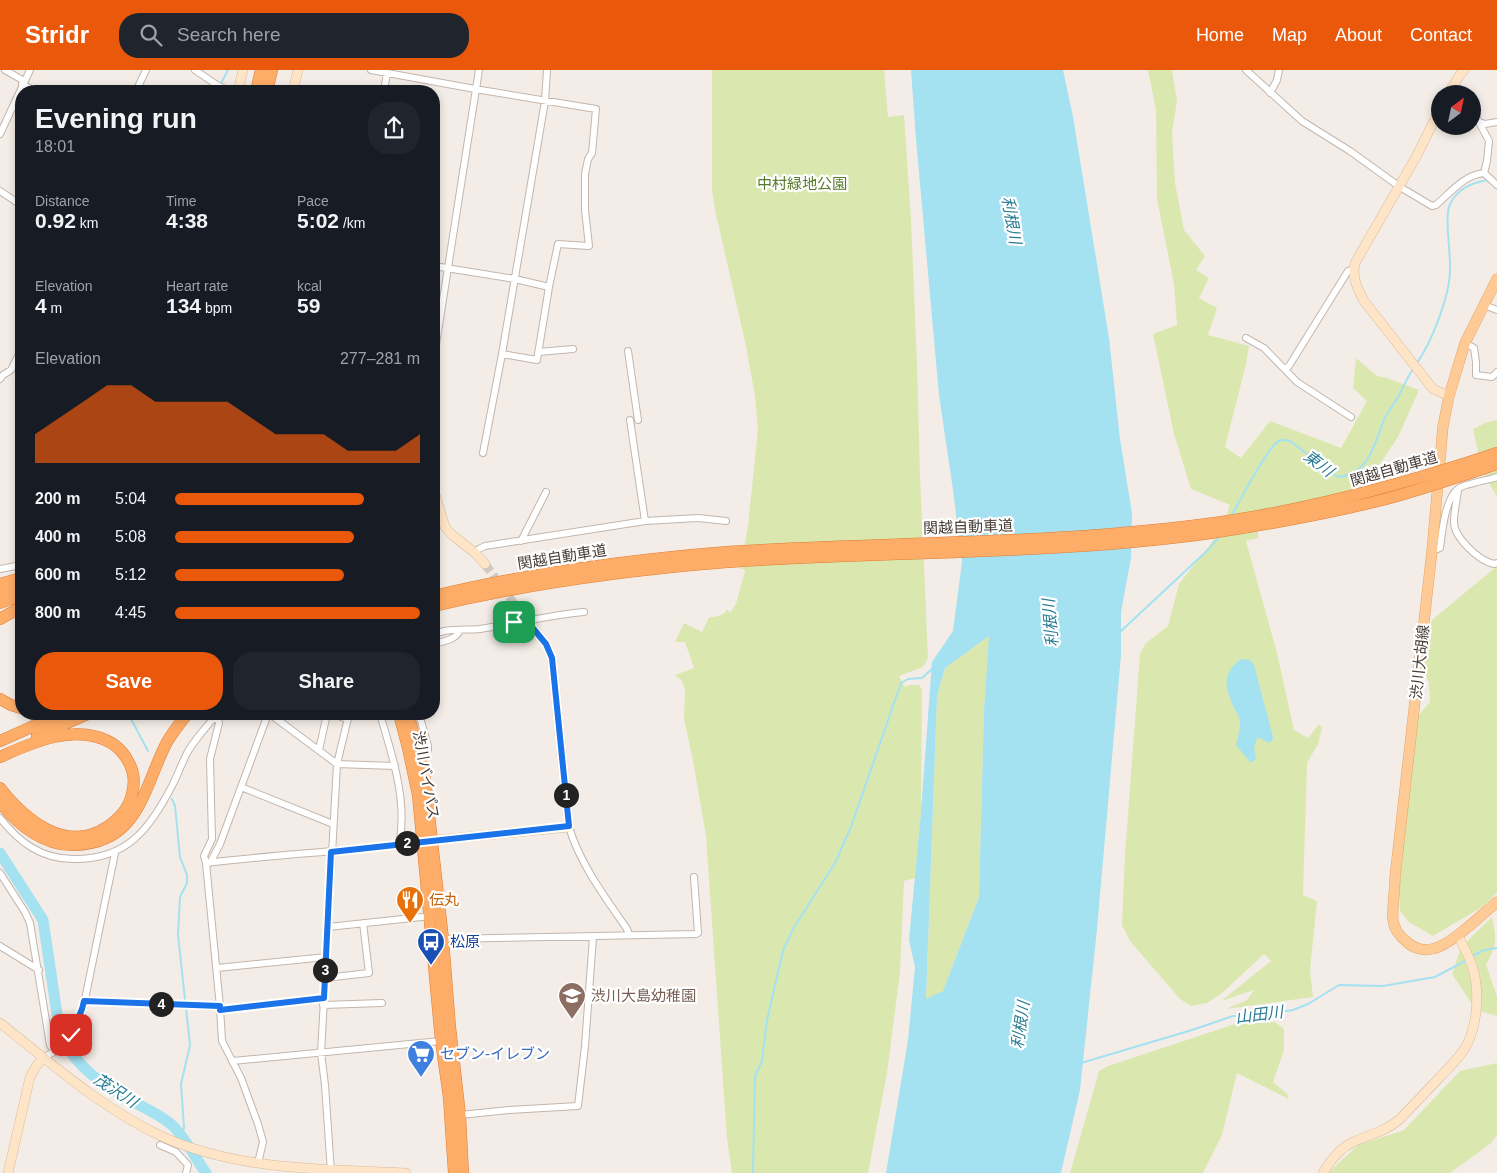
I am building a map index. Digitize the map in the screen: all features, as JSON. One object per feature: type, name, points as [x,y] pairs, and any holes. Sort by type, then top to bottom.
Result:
[{"type":"highway","points":[[257,85],[261,70]]},
{"type":"highway","points":[[268,85],[272,70]]},
{"type":"highway","name":"関越自動車道","points":[[1484,463],[1497,453]]},
{"type":"highway","name":"関越自動車道","points":[[440,605],[529,586],[574,579],[727,557],[820,547],[1054,538],[1200,525],[1289,510],[1344,498],[1484,463],[1497,464]]},
{"type":"highway","name":"関越自動車道","points":[[440,595],[571,569],[657,558],[727,557]]},
{"type":"highway","points":[[0,584],[15,580]]},
{"type":"highway","points":[[0,594],[15,589]]},
{"type":"highway","points":[[0,603],[15,597]]},
{"type":"highway","points":[[0,619],[15,610]]},
{"type":"highway","points":[[0,700],[15,706]]},
{"type":"highway","points":[[0,741],[48,720]]},
{"type":"highway","points":[[0,752],[74,720]]},
{"type":"highway","points":[[0,802],[22,825],[50,841],[68,845],[92,843],[105,838],[126,824],[134,814],[142,801],[167,742],[183,720]]},
{"type":"highway","points":[[394,720],[413,772]]},
{"type":"highway","name":"渋川バイパス","points":[[400,720],[427,841]]},
{"type":"highway","name":"渋川バイパス","points":[[410,720],[424,779],[427,841]]},
{"type":"highway","points":[[0,757],[38,741],[54,737],[78,734],[100,737],[118,747],[125,755],[134,776],[134,786],[127,807],[113,822],[96,832],[74,836],[52,832],[41,827],[20,811],[0,788]]},
{"type":"highway","points":[[427,841],[437,939],[441,1041],[449,1098],[454,1173]]},
{"type":"highway","points":[[437,939],[460,1115],[463,1173]]},
{"type":"main road","name":"渋川大胡線","points":[[1497,279],[1465,343],[1448,396],[1443,426],[1432,551],[1395,877],[1393,918],[1395,928],[1398,934],[1411,946],[1432,949],[1457,935],[1497,902]]},
{"type":"street","points":[[5,70],[27,85]]},
{"type":"street","points":[[22,85],[30,70]]},
{"type":"street","points":[[139,85],[146,70]]},
{"type":"street","points":[[195,70],[217,85]]},
{"type":"street","points":[[239,85],[243,70]]},
{"type":"street","points":[[294,85],[298,70]]},
{"type":"street","points":[[371,70],[475,90],[596,109],[592,153],[588,159],[585,174],[585,210],[589,246],[558,244],[537,360],[502,354]]},
{"type":"street","points":[[440,316],[479,70]]},
{"type":"street","points":[[482,453],[515,279],[545,101],[547,70]]},
{"type":"street","points":[[1246,70],[1302,121],[1350,151],[1400,187],[1432,206],[1464,180],[1478,174],[1486,174]]},
{"type":"street","points":[[1270,93],[1280,70]]},
{"type":"street","points":[[1453,85],[1464,70]]},
{"type":"street","points":[[385,85],[387,73]]},
{"type":"street","points":[[0,134],[15,100]]},
{"type":"street","points":[[0,112],[8,116]]},
{"type":"street","points":[[1481,123],[1497,122]]},
{"type":"street","points":[[1481,126],[1489,140],[1486,174],[1495,184]]},
{"type":"street","points":[[1431,127],[1400,187],[1358,258],[1354,269],[1354,279],[1364,301],[1433,389],[1448,396]]},
{"type":"street","points":[[0,190],[15,201]]},
{"type":"street","points":[[440,267],[515,279],[549,287]]},
{"type":"street","points":[[1285,369],[1289,366],[1348,271],[1354,269]]},
{"type":"street","points":[[1484,305],[1497,310]]},
{"type":"street","points":[[1246,338],[1264,348],[1297,382],[1351,417]]},
{"type":"street","points":[[1465,343],[1474,348],[1476,375],[1492,377],[1497,372]]},
{"type":"street","points":[[539,352],[573,349]]},
{"type":"street","points":[[628,351],[638,420]]},
{"type":"street","points":[[0,379],[11,370],[15,362]]},
{"type":"street","points":[[630,420],[645,521]]},
{"type":"street","points":[[1432,551],[1440,548],[1442,528],[1449,500],[1458,489],[1497,477]]},
{"type":"street","points":[[1458,489],[1454,520],[1455,531],[1480,558],[1488,563],[1497,563]]},
{"type":"street","points":[[521,541],[546,492]]},
{"type":"street","points":[[440,512],[444,526],[485,564]]},
{"type":"street","points":[[475,553],[478,549],[485,546],[645,521],[698,518],[726,521]]},
{"type":"street","points":[[0,570],[15,566]]},
{"type":"street","points":[[517,608],[546,644],[552,658],[569,826],[580,856],[629,935]]},
{"type":"street","points":[[440,632],[447,630],[477,629],[555,615],[584,612]]},
{"type":"street","points":[[440,642],[454,638],[460,630]]},
{"type":"street","points":[[0,818],[24,843],[43,853],[65,859],[90,860],[114,852],[131,842],[150,823],[174,783],[188,752],[212,720]]},
{"type":"street","points":[[218,720],[210,759],[212,839],[204,856],[208,863],[222,1041],[242,1078],[263,1142],[258,1164]]},
{"type":"street","points":[[208,863],[220,844],[267,720]]},
{"type":"street","points":[[277,720],[337,764],[395,766]]},
{"type":"street","points":[[319,750],[326,720]]},
{"type":"street","points":[[331,1171],[321,1053],[337,764],[347,720]]},
{"type":"street","points":[[382,720],[395,766],[401,801],[402,833],[399,844]]},
{"type":"street","points":[[419,753],[428,750],[421,720]]},
{"type":"street","points":[[241,787],[333,824]]},
{"type":"street","points":[[208,863],[289,854],[331,852],[569,826]]},
{"type":"street","points":[[8,1173],[30,1076],[44,1058],[56,1050],[71,1035],[82,1009],[114,852]]},
{"type":"street","points":[[0,873],[30,923],[50,1045],[56,1050]]},
{"type":"street","points":[[437,939],[696,934],[698,933],[694,877]]},
{"type":"street","points":[[328,927],[435,916]]},
{"type":"street","points":[[325,978],[369,973],[363,923]]},
{"type":"street","points":[[1322,1173],[1334,1157],[1352,1142],[1378,1133],[1400,1120],[1466,1047],[1474,1026],[1476,1012],[1475,982],[1473,967],[1457,935]]},
{"type":"street","points":[[460,1115],[578,1106],[585,1046],[593,937]]},
{"type":"street","points":[[0,946],[39,970]]},
{"type":"street","points":[[216,968],[326,957]]},
{"type":"street","points":[[84,1001],[220,1008],[324,1002],[382,1003]]},
{"type":"street","points":[[0,1023],[84,1090],[148,1130],[176,1152],[188,1164],[186,1173]]},
{"type":"street","points":[[232,1061],[441,1041]]},
{"type":"street","points":[[161,1141],[258,1164],[331,1171],[406,1173]]},
{"type":"green space","name":"中村緑地公園","points":[[712,70],[884,70],[888,117],[904,115],[911,220],[928,658],[923,667],[899,676],[905,687],[919,685],[922,689],[921,812],[915,878],[904,881],[900,972],[887,1073],[868,1173],[732,1173],[727,1139],[706,836],[684,719],[685,690],[682,681],[675,675],[694,668],[685,642],[675,642],[684,623],[702,632],[709,617],[722,615],[727,609],[730,613],[736,604],[745,571],[740,569],[748,526],[758,429],[755,396],[746,346],[715,210],[712,189]]},
{"type":"green space","points":[[1148,70],[1172,70],[1177,101],[1172,133],[1175,183],[1184,230],[1205,256],[1196,270],[1209,278],[1199,298],[1217,308],[1208,335],[1249,346],[1225,447],[1241,458],[1270,421],[1341,448],[1367,401],[1353,388],[1356,358],[1377,376],[1419,390],[1398,437],[1379,465],[1357,480],[1353,492],[1258,513],[1258,538],[1246,541],[1277,653],[1294,730],[1308,738],[1319,724],[1322,728],[1318,744],[1307,763],[1303,895],[1317,901],[1310,971],[1313,997],[1226,1009],[1247,1000],[1254,990],[1221,1001],[1271,961],[1264,954],[1221,994],[1207,1003],[1191,1006],[1180,999],[1130,941],[1122,925],[1125,855],[1140,654],[1146,643],[1168,626],[1179,584],[1223,526],[1230,505],[1191,489],[1174,434],[1153,334],[1177,325],[1174,284],[1157,199],[1156,110]]},
{"type":"green space","points":[[1497,420],[1497,497],[1482,471],[1473,429]]},
{"type":"green space","points":[[1497,566],[1497,893],[1482,907],[1433,936],[1409,922],[1400,911],[1399,892],[1416,718],[1430,702],[1429,683],[1423,666],[1432,620]]},
{"type":"green space","points":[[990,635],[984,710],[979,897],[943,991],[926,999],[937,696],[945,668]]},
{"type":"green space","points":[[1492,917],[1495,942],[1486,965],[1497,996],[1497,1016],[1476,1010],[1452,974],[1461,947]]},
{"type":"green space","points":[[1275,1022],[1284,1029],[1284,1050],[1273,1082],[1287,1094],[1289,1099],[1237,1073],[1222,1135],[1203,1173],[1070,1173],[1099,1071],[1108,1066],[1238,1023]]},
{"type":"green space","points":[[1497,1063],[1497,1135],[1490,1144],[1450,1173],[1328,1173],[1358,1145],[1404,1130],[1460,1071]]},
{"type":"water","name":"利根川","points":[[911,70],[1063,70],[1073,117],[1109,338],[1120,439],[1132,513],[1131,558],[1121,612],[1121,655],[1097,929],[1080,1090],[1061,1173],[886,1173],[908,1040],[915,967],[909,940],[932,662],[953,631],[962,562],[939,395]],"holes":[[[989,636],[984,710],[979,897],[943,991],[926,999],[937,696],[945,668]]]},
{"type":"water","points":[[1241,659],[1250,660],[1254,665],[1273,737],[1269,743],[1257,738],[1254,747],[1256,759],[1251,763],[1236,745],[1240,720],[1227,688],[1230,670]]},
{"type":"waterway","points":[[220,85],[228,70]]},
{"type":"waterway","name":"東川","points":[[1417,363],[1434,331],[1447,292],[1450,269],[1448,226],[1450,204],[1461,190],[1487,180]]},
{"type":"waterway","name":"東川","points":[[1232,515],[1261,463],[1280,440],[1290,441],[1338,477],[1349,475],[1357,470],[1369,456],[1385,417],[1413,369]]},
{"type":"waterway","name":"東川","points":[[1120,632],[1210,548],[1219,537]]},
{"type":"waterway","points":[[753,1173],[755,1076],[762,1061],[767,1020],[783,951],[793,929],[835,863],[851,827],[901,683],[908,679],[922,678],[932,669]]},
{"type":"waterway","points":[[132,720],[148,751]]},
{"type":"waterway","points":[[172,799],[175,806],[180,857],[187,875],[187,883],[180,897],[178,935],[190,1045],[181,1084],[184,1128],[181,1137]]},
{"type":"waterway","name":"茂沢川","points":[[0,853],[43,920],[60,1034],[74,1057],[102,1082],[172,1125],[206,1173]]},
{"type":"waterway","name":"山田川","points":[[1471,957],[1484,950],[1497,948]]},
{"type":"waterway","name":"山田川","points":[[1081,1063],[1233,1016],[1253,1016],[1293,1010],[1308,1004],[1339,985],[1383,986],[1435,977],[1467,960]]},
{"type":"tunnel","points":[[485,564],[517,608]]},
{"type":"place","name":"伝丸","points":[[410,924]]},
{"type":"place","name":"松原","points":[[431,966]]},
{"type":"place","name":"渋川大島幼稚園","points":[[572,1020]]},
{"type":"place","name":"セブン-イレブン","points":[[421,1078]]},
{"type":"route","points":[[71,1035],[84,1001],[220,1006],[220,1010],[324,998],[331,852],[569,826],[552,658],[546,644],[527,621],[514,622]]}]
